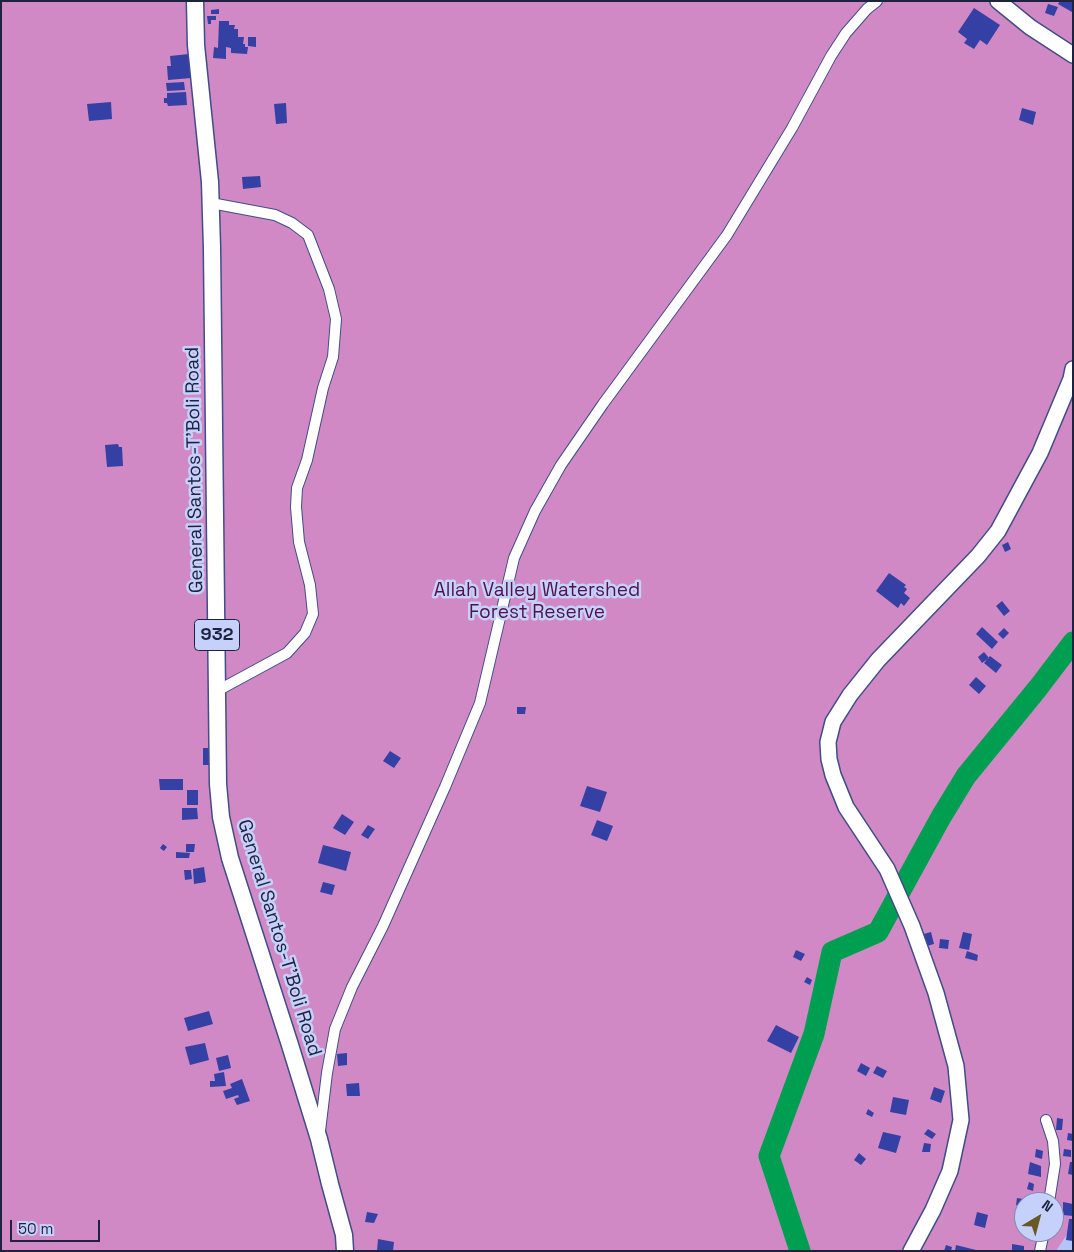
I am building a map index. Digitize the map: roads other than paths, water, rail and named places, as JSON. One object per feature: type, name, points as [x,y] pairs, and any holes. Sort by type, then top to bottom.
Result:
[{"type":"main road","name":"General Santos-T'Boli Road","points":[[195,1],[196,45],[211,203],[218,784],[230,858],[319,1140],[344,1235],[345,1251]]},
{"type":"street","points":[[319,1140],[327,1072],[335,1029],[352,987],[383,926],[480,703],[514,558],[535,511],[561,465],[602,404],[727,235],[792,128],[846,32],[876,1]]},
{"type":"street","points":[[998,1],[1030,27],[1073,55]]},
{"type":"street","points":[[211,203],[275,216],[292,223],[308,235],[329,289],[336,319],[333,357],[323,388],[307,460],[297,488],[296,507],[299,542],[310,584],[313,614],[305,633],[287,653],[217,691]]},
{"type":"street","points":[[911,1251],[933,1210],[950,1171],[962,1120],[956,1066],[936,993],[912,926],[887,869],[846,808],[833,775],[829,759],[828,742],[833,722],[850,694],[878,660],[978,556],[998,531],[1040,453],[1071,379],[1073,369]]},
{"type":"street","points":[[1046,1120],[1053,1141],[1055,1164],[1051,1192]]},
{"type":"waterway","points":[[800,1251],[769,1156],[814,1034],[832,952],[878,932],[941,817],[966,776],[1073,642]]},
{"type":"park label","name":"Allah Valley Watershed Forest Reserve","points":[[537,602]]}]
